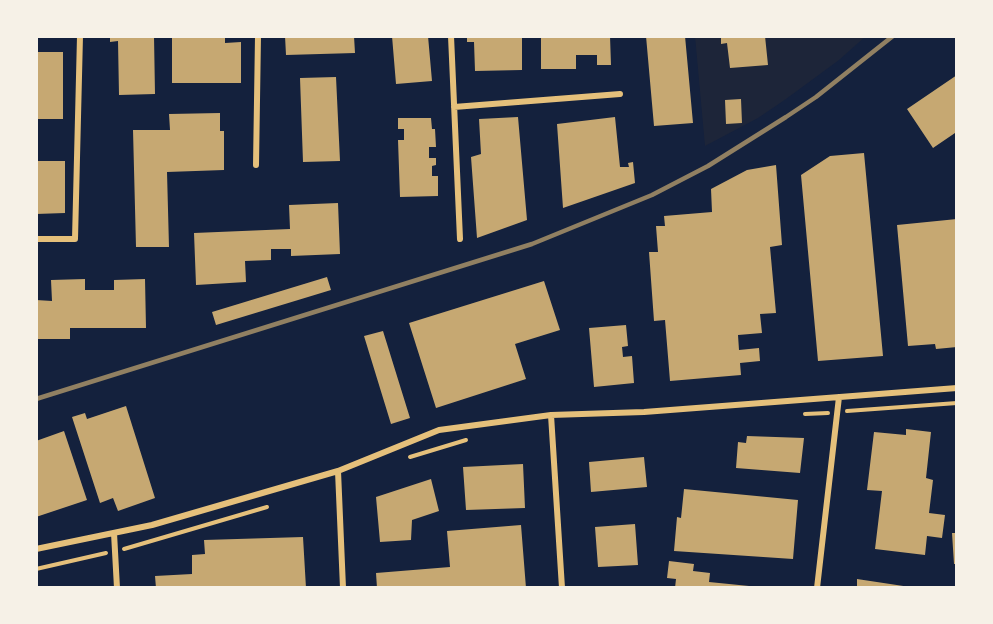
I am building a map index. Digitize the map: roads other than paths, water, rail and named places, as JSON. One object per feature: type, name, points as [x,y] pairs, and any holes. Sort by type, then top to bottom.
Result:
[{"type":"street","points":[[36,238],[75,239],[80,36]]},
{"type":"street","points":[[256,165],[258,36]]},
{"type":"street","points":[[451,36],[460,239]]},
{"type":"street","points":[[454,107],[620,94]]},
{"type":"street","points":[[36,549],[152,525],[338,471],[439,430],[551,415],[644,412],[957,388]]},
{"type":"street","points":[[817,588],[839,397]]},
{"type":"street","points":[[551,415],[562,588]]},
{"type":"street","points":[[338,471],[343,588]]},
{"type":"street","points":[[114,533],[117,588]]},
{"type":"railway","points":[[36,399],[532,244],[652,195],[708,166],[786,117],[816,97],[893,36]]}]
